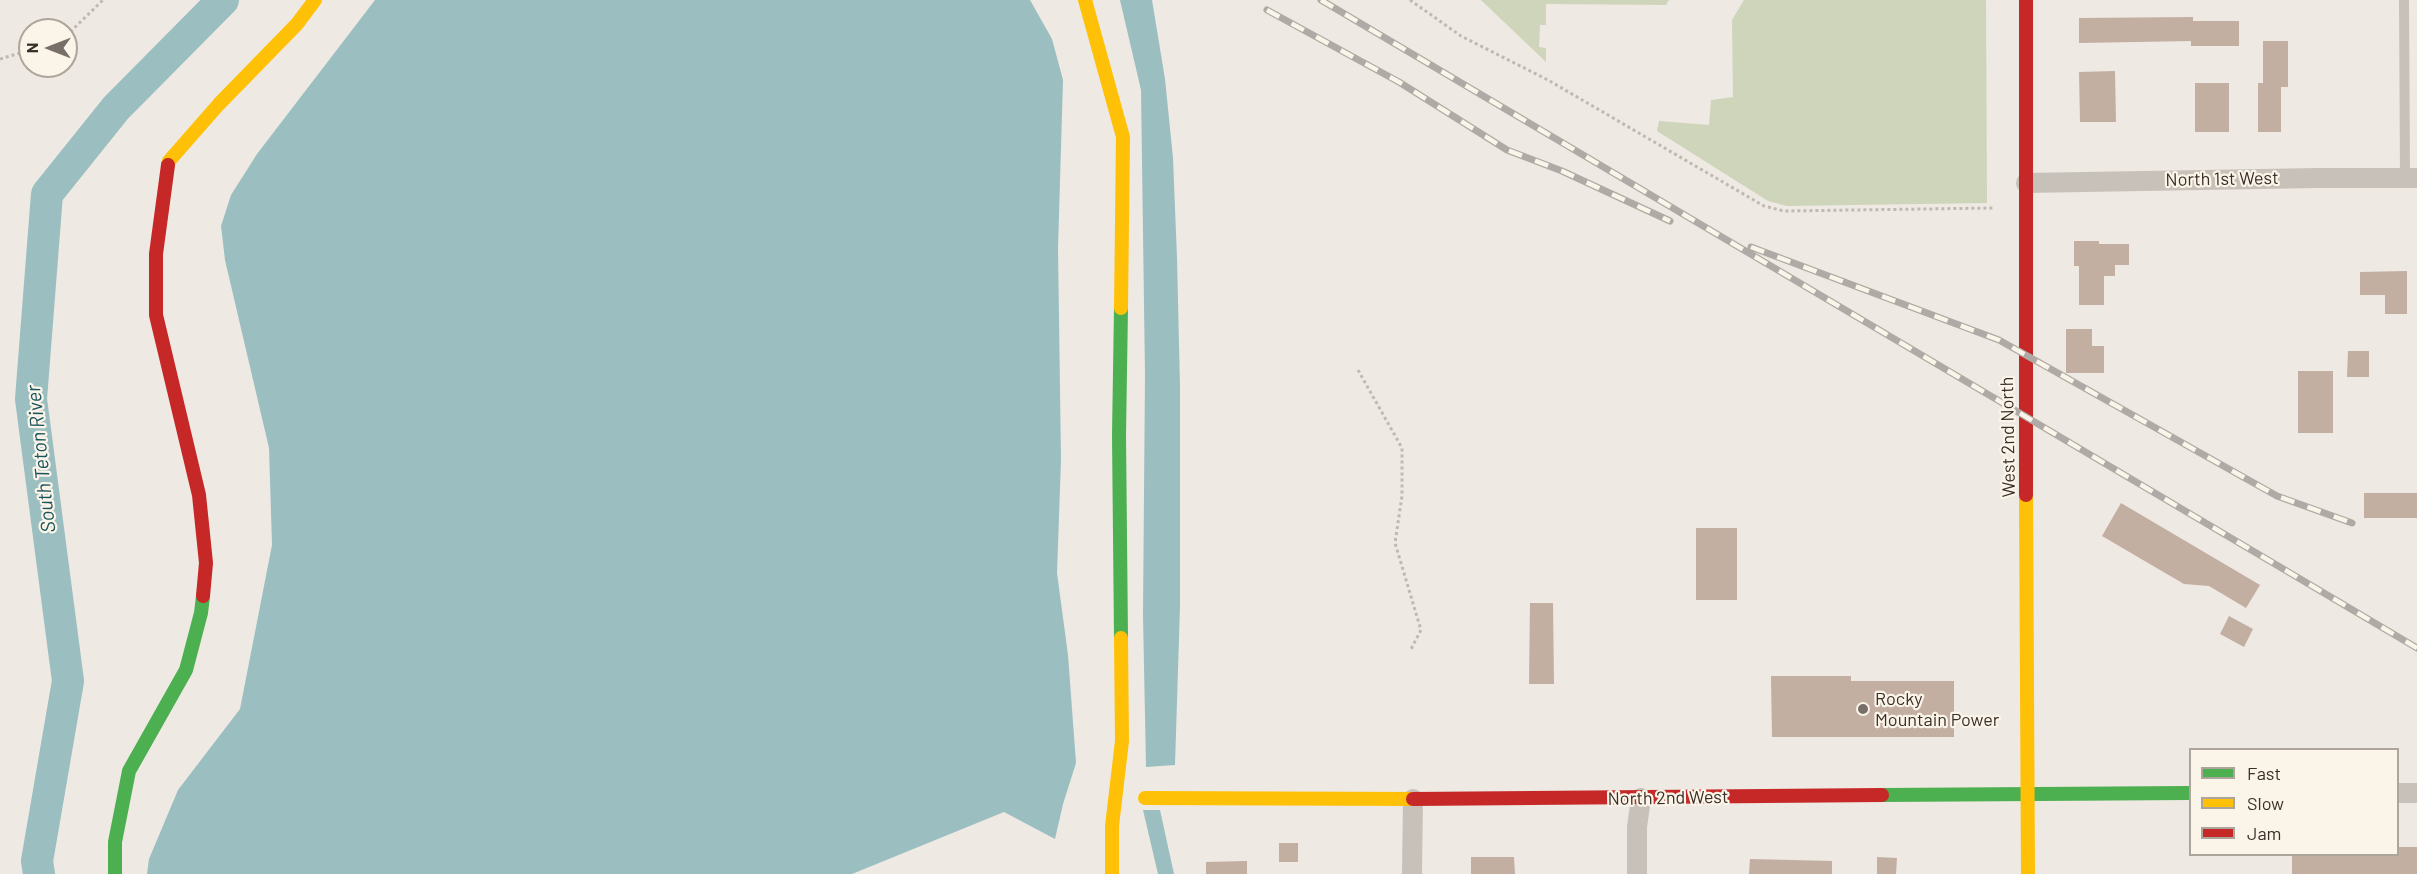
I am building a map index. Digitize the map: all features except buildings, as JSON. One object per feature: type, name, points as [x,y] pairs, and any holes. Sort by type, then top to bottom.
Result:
[{"type":"street","points":[[115,874],[115,842],[129,771],[186,670],[201,613],[206,563],[199,495],[156,315],[156,254],[162,198],[169,161],[219,104],[297,24],[315,0]]},
{"type":"street","points":[[1085,0],[1104,61],[1123,137],[1119,435],[1122,741],[1112,826],[1112,874]]},
{"type":"street","name":"West 2nd North","points":[[2026,0],[2025,352],[2028,874]]},
{"type":"street","name":"North 1st West","points":[[2026,183],[2411,178]]},
{"type":"street","name":"North 2nd West","points":[[1145,798],[1641,798],[2189,793]]},
{"type":"street","points":[[2399,793],[2417,794]]},
{"type":"street","points":[[1637,874],[1637,827],[1641,798]]},
{"type":"street","points":[[1413,799],[1413,874]]},
{"type":"lane","points":[[2404,0],[2411,178]]},
{"type":"path","points":[[78,24],[103,0]]},
{"type":"path","points":[[1410,0],[1461,36],[1548,80],[1764,206],[1784,211],[1994,208]]},
{"type":"path","points":[[0,59],[18,54]]},
{"type":"path","points":[[1358,370],[1402,448],[1402,496],[1395,543],[1420,630],[1412,649]]},
{"type":"green space","points":[[1481,0],[1669,0],[1666,5],[1546,4],[1546,25],[1540,25],[1539,47],[1546,48],[1546,62]]},
{"type":"green space","points":[[1744,0],[1986,0],[1987,203],[1787,206],[1768,201],[1657,131],[1659,121],[1709,125],[1711,100],[1733,97],[1732,20]]},
{"type":"water","points":[[375,0],[1030,0],[1052,39],[1063,80],[1058,248],[1061,460],[1057,573],[1068,655],[1076,763],[1055,839],[1004,812],[852,874],[147,874],[149,859],[178,790],[240,709],[272,545],[269,448],[225,260],[221,226],[231,195],[257,154]]},
{"type":"water","points":[[1120,0],[1152,0],[1165,79],[1173,158],[1180,387],[1180,606],[1175,765],[1146,767],[1143,615],[1145,375],[1141,90]]},
{"type":"water","points":[[1143,810],[1160,810],[1174,874],[1158,874]]},
{"type":"waterway","name":"South Teton River","points":[[39,874],[37,861],[68,681],[31,399],[47,194],[116,108],[223,0]]},
{"type":"railway","points":[[1321,0],[2417,648]]},
{"type":"railway","points":[[1267,10],[1399,82],[1507,150],[1562,171],[1670,221]]},
{"type":"railway","points":[[1751,247],[1999,340],[2277,496],[2352,523]]},
{"type":"traffic: fast","points":[[1121,308],[1119,435],[1121,638]]},
{"type":"traffic: fast","points":[[115,874],[115,842],[129,771],[186,670],[201,613],[203,596]]},
{"type":"traffic: fast","points":[[1882,795],[2189,793]]},
{"type":"traffic: slow","points":[[168,165],[219,104],[297,24],[315,0]]},
{"type":"traffic: slow","points":[[1085,0],[1123,137],[1121,308]]},
{"type":"traffic: slow","points":[[2026,495],[2028,874]]},
{"type":"traffic: slow","points":[[1112,874],[1112,826],[1122,741],[1121,638]]},
{"type":"traffic: slow","points":[[1145,798],[1413,799]]},
{"type":"traffic: jam","points":[[2026,0],[2026,495]]},
{"type":"traffic: jam","points":[[168,165],[156,254],[156,315],[199,495],[206,563],[203,596]]},
{"type":"traffic: jam","points":[[1413,799],[1882,795]]},
{"type":"place","name":"Rocky Mountain Power","points":[[1863,709]]}]
